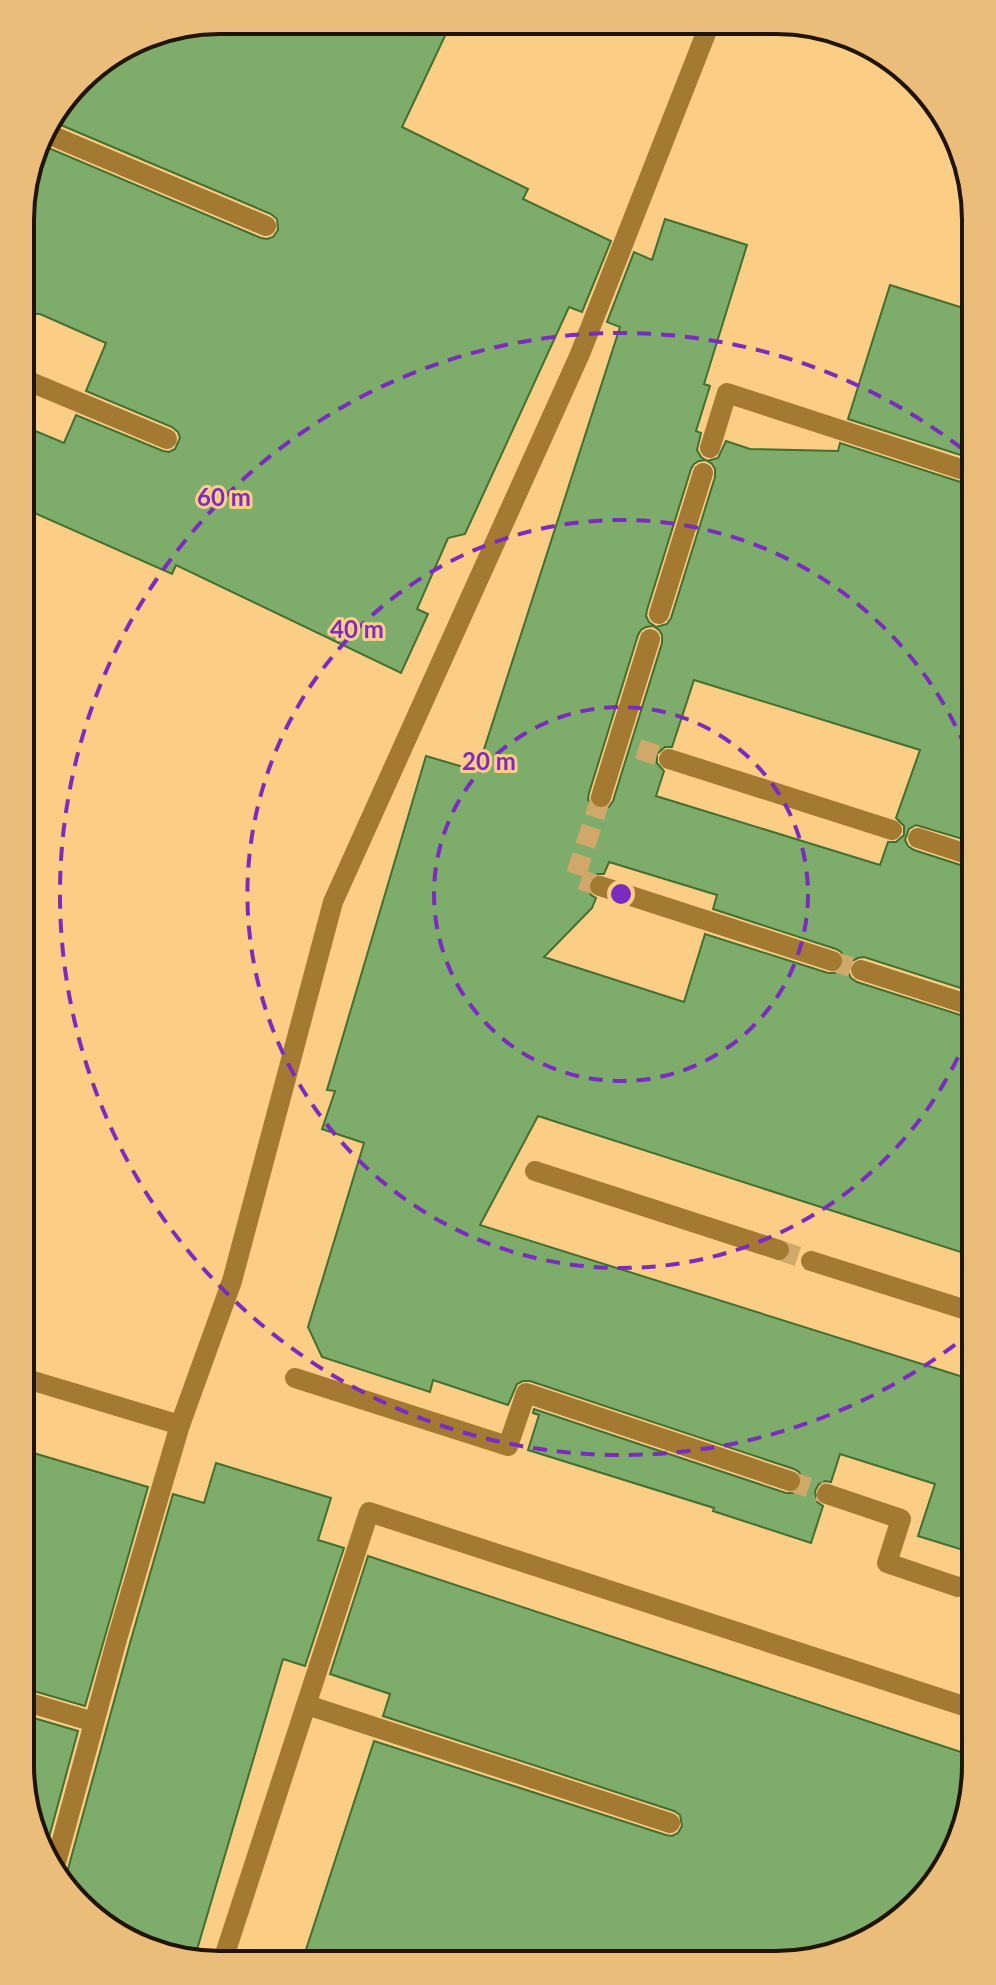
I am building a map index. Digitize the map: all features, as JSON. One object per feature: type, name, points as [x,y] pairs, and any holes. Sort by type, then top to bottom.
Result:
[{"type":"street","points":[[58,1856],[180,1425],[232,1281],[333,902],[580,354],[706,34]]},
{"type":"street","points":[[54,136],[266,226]]},
{"type":"street","points":[[34,383],[167,439]]},
{"type":"street","points":[[710,448],[727,393],[962,469]]},
{"type":"street","points":[[659,614],[703,473]]},
{"type":"street","points":[[601,797],[650,639]]},
{"type":"street","points":[[618,742],[638,749]]},
{"type":"street","points":[[669,759],[892,830]]},
{"type":"street","points":[[918,838],[962,852]]},
{"type":"street","points":[[600,886],[832,961]]},
{"type":"street","points":[[861,970],[962,1002]]},
{"type":"street","points":[[535,1171],[779,1250]]},
{"type":"street","points":[[811,1261],[962,1309]]},
{"type":"street","points":[[295,1378],[508,1446],[526,1393],[790,1481]]},
{"type":"street","points":[[34,1381],[180,1425]]},
{"type":"street","points":[[827,1494],[901,1519],[887,1563],[962,1586]]},
{"type":"street","points":[[226,1951],[369,1512],[962,1705]]},
{"type":"street","points":[[34,1704],[94,1722]]},
{"type":"street","points":[[307,1705],[670,1823]]},
{"type":"building","points":[[220,34],[446,34],[402,127],[528,189],[523,199],[611,241],[582,312],[569,307],[465,534],[448,538],[417,609],[428,614],[401,673],[176,565],[172,574],[34,513],[34,430],[64,443],[76,415],[163,451],[175,449],[180,438],[172,427],[86,391],[106,343],[34,314],[34,207],[40,172],[49,148],[261,238],[273,237],[278,230],[277,219],[60,125],[88,88],[116,65],[149,48],[183,38]]},
{"type":"building","points":[[665,219],[747,245],[704,384],[710,386],[696,431],[701,433],[697,450],[706,460],[694,464],[691,469],[647,610],[649,622],[656,627],[667,624],[671,618],[715,477],[715,469],[707,461],[718,458],[726,441],[750,449],[838,451],[840,443],[962,482],[962,839],[916,825],[909,829],[905,840],[914,850],[962,865],[962,988],[864,957],[852,961],[848,972],[857,982],[962,1016],[962,1252],[538,1116],[480,1225],[962,1377],[962,1550],[918,1536],[935,1484],[840,1454],[831,1482],[819,1484],[815,1491],[817,1502],[823,1506],[811,1543],[713,1511],[714,1508],[528,1450],[539,1415],[533,1413],[534,1409],[786,1493],[793,1493],[802,1486],[802,1478],[794,1469],[530,1381],[517,1384],[508,1405],[433,1380],[430,1392],[322,1357],[308,1327],[364,1143],[322,1129],[335,1091],[327,1090],[426,756],[477,771],[620,327],[607,322],[634,252],[652,260]],"holes":[[[653,626],[659,630],[662,643],[613,801],[609,807],[598,810],[591,805],[589,793],[638,635],[646,627]],[[694,680],[920,750],[896,818],[904,826],[904,835],[896,842],[888,842],[880,865],[656,796],[664,771],[657,763],[657,754],[665,747],[672,747]],[[609,862],[717,895],[713,909],[836,949],[844,958],[844,966],[835,973],[828,973],[705,934],[684,1002],[544,957],[592,908],[596,898],[588,889],[588,881],[597,874],[604,874]]]},
{"type":"building","points":[[890,285],[962,308],[962,456],[848,419]]},
{"type":"building","points":[[34,1453],[148,1487],[85,1706],[34,1691]]},
{"type":"building","points":[[216,1463],[331,1498],[318,1540],[344,1548],[305,1666],[283,1659],[197,1949],[160,1941],[116,1920],[97,1905],[67,1871],[173,1494],[204,1503]]},
{"type":"building","points":[[368,1556],[962,1752],[962,1778],[956,1813],[937,1858],[908,1897],[880,1920],[858,1932],[813,1947],[776,1951],[306,1951],[374,1741],[666,1835],[678,1833],[682,1826],[680,1815],[674,1811],[383,1716],[390,1694],[330,1674]]},
{"type":"building","points":[[34,1718],[78,1731],[49,1837],[36,1790]]},
{"type":"tunnel","points":[[638,749],[669,759]]},
{"type":"tunnel","points":[[600,886],[575,878],[601,797]]},
{"type":"tunnel","points":[[832,961],[861,970]]},
{"type":"tunnel","points":[[779,1250],[811,1261]]},
{"type":"tunnel","points":[[790,1481],[827,1494]]}]
